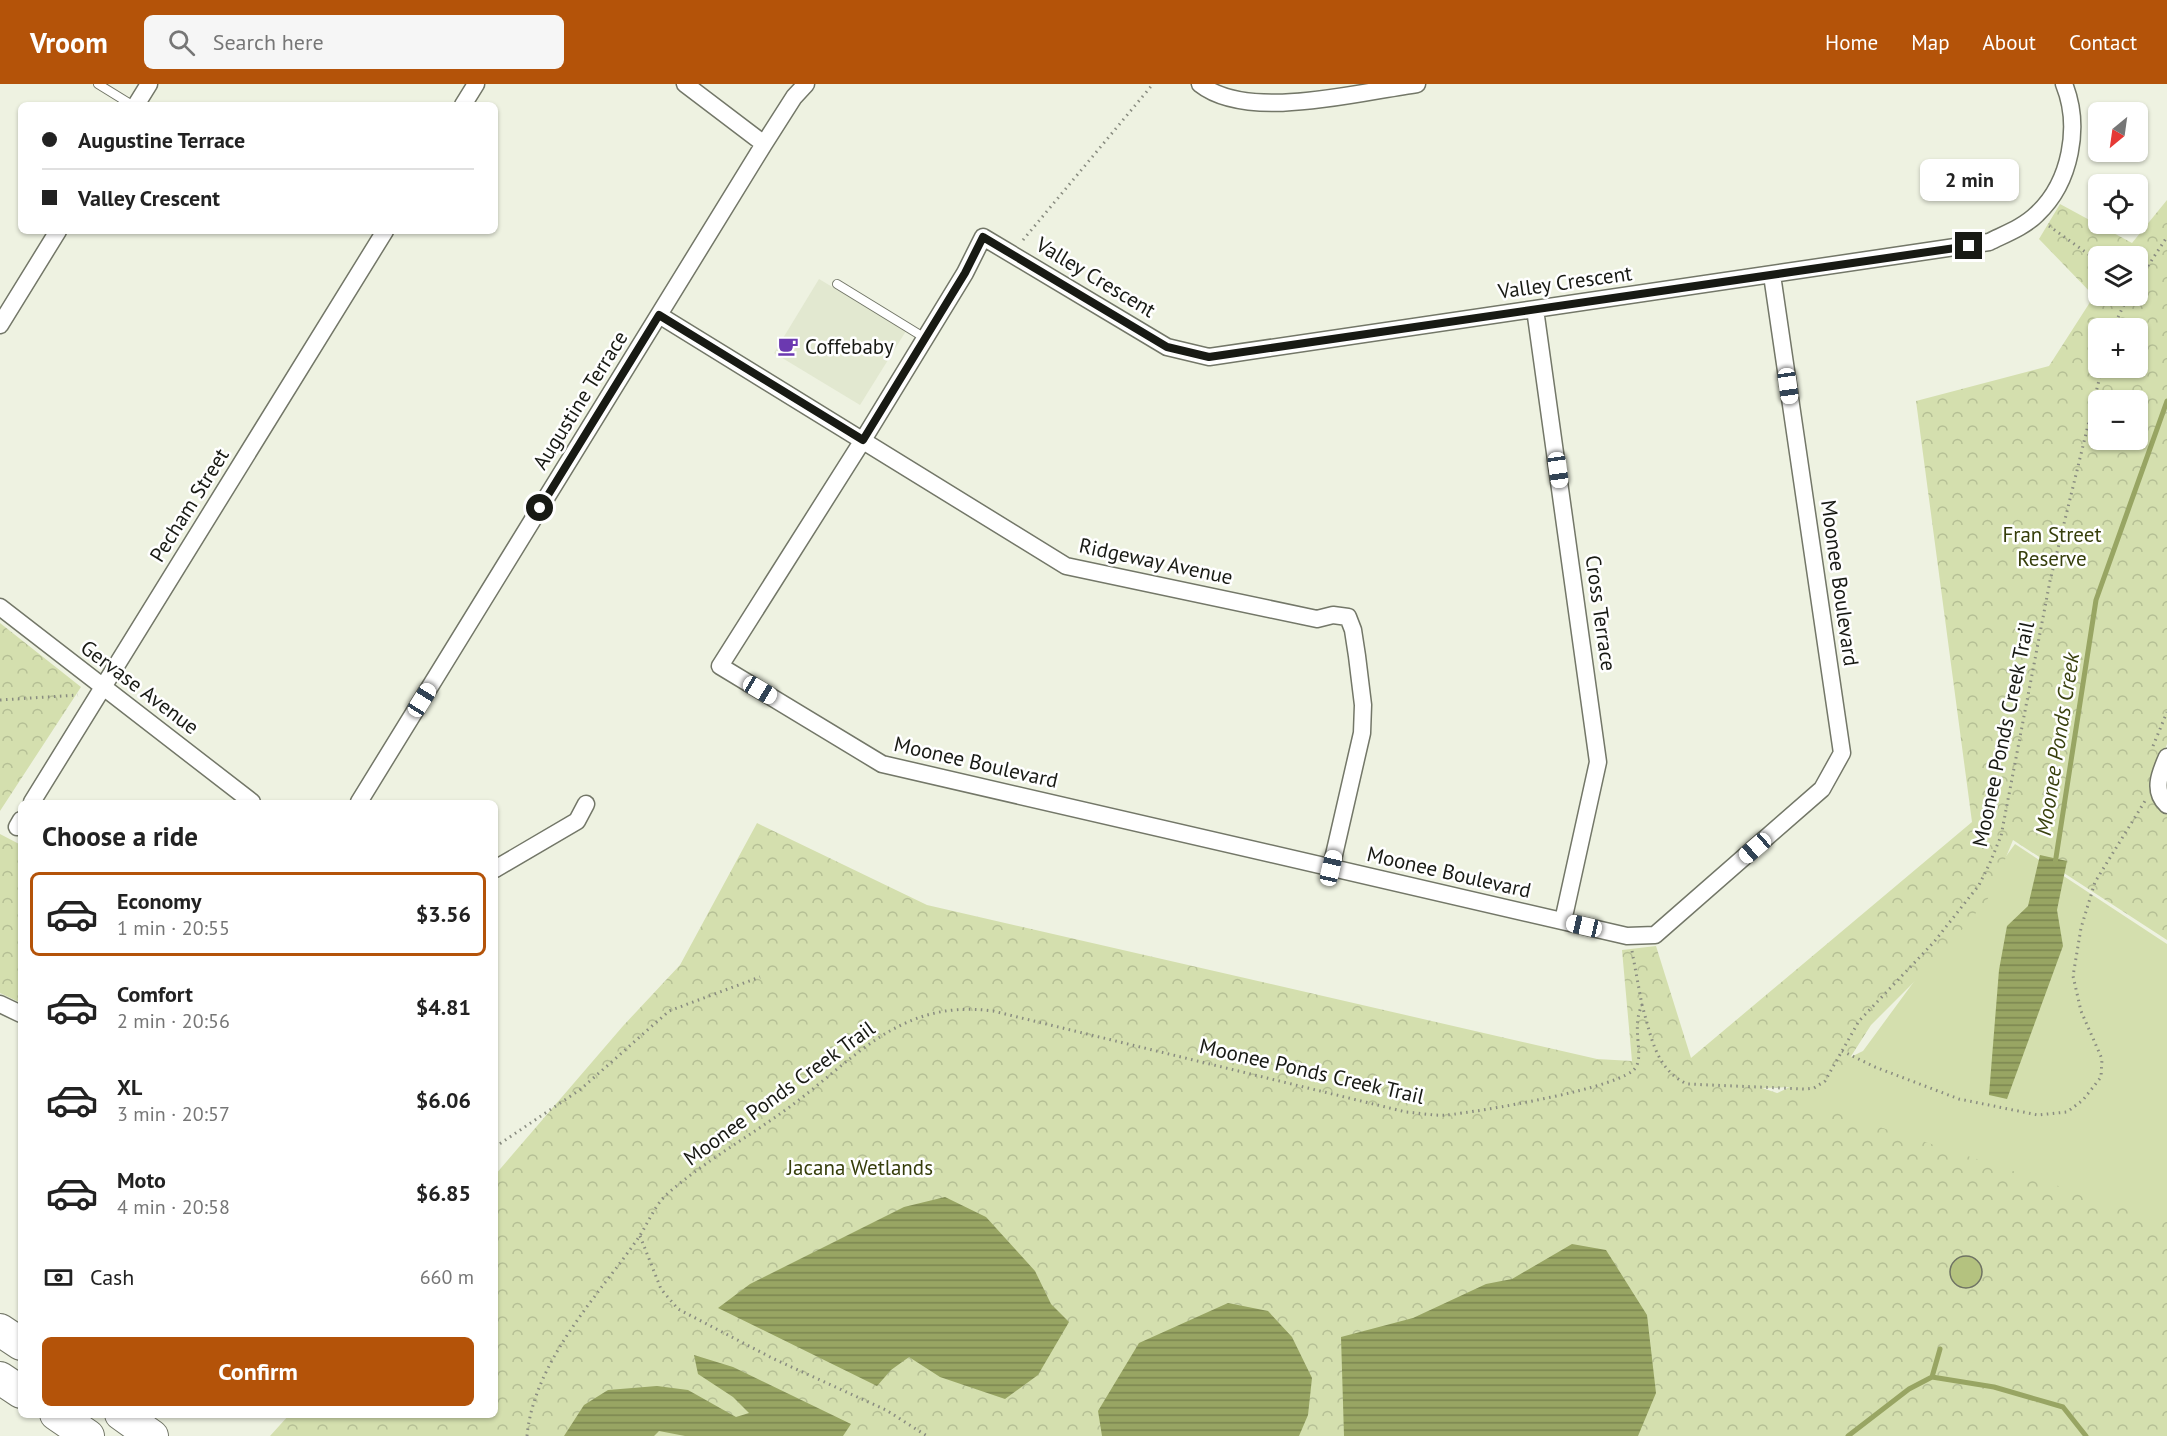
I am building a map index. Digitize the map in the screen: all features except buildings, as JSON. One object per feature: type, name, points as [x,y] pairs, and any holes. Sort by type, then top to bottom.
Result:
[{"type":"highway","points":[[0,1330],[18,1342]]},
{"type":"highway","points":[[0,1378],[18,1390]]},
{"type":"highway","points":[[62,1418],[88,1436]]},
{"type":"highway","points":[[127,1418],[152,1436]]},
{"type":"street","points":[[136,102],[149,84]]},
{"type":"street","points":[[465,102],[476,84]]},
{"type":"street","points":[[685,84],[764,144]]},
{"type":"street","name":"Augustine Terrace","points":[[360,800],[764,144],[794,97],[806,84]]},
{"type":"street","points":[[1200,84],[1209,91],[1244,103],[1274,105],[1418,84]]},
{"type":"street","name":"Valley Crescent","points":[[925,338],[978,251],[983,237],[1167,347],[1209,357],[1950,250],[1989,242],[2013,231],[2036,215],[2048,201],[2062,177],[2073,126],[2070,101],[2064,84]]},
{"type":"street","points":[[0,325],[56,234]]},
{"type":"street","name":"Pecham Street","points":[[33,800],[383,234]]},
{"type":"street","name":"Moonee Boulevard","points":[[863,440],[720,666],[882,764],[1627,936],[1655,936],[1822,789],[1842,753],[1772,276]]},
{"type":"street","name":"Cross Terrace","points":[[1535,309],[1598,762],[1563,921]]},
{"type":"street","name":"Ridgeway Avenue","points":[[659,315],[1066,566],[1317,619],[1333,615],[1348,617],[1353,630],[1363,705],[1362,733],[1331,868]]},
{"type":"street","points":[[863,440],[925,338]]},
{"type":"street","name":"Gervase Avenue","points":[[0,607],[249,800]]},
{"type":"street","points":[[2163,798],[2159,776],[2167,757]]},
{"type":"street","points":[[498,868],[578,821],[586,804]]},
{"type":"street","points":[[0,1004],[18,1013]]},
{"type":"lane","points":[[98,84],[129,102]]},
{"type":"lane","points":[[837,284],[925,338]]},
{"type":"path","points":[[1023,240],[1153,84]]},
{"type":"path","points":[[2047,224],[2088,254]]},
{"type":"path","points":[[2149,264],[2167,237]]},
{"type":"path","name":"Moonee Ponds Creek Trail","points":[[1642,1005],[1659,1059],[1675,1078],[1687,1084],[1814,1088],[1833,1072],[1859,1021],[1902,978],[1979,885],[2001,836],[2050,581],[2100,378]]},
{"type":"path","points":[[0,700],[83,694]]},
{"type":"path","points":[[1842,1051],[1917,1084],[1959,1099],[1993,1106],[2038,1115],[2067,1112],[2083,1100],[2101,1077],[2102,1059],[2081,1011],[2073,976],[2081,928],[2095,882],[2151,792],[2163,798]]},
{"type":"path","points":[[1634,956],[1642,1005]]},
{"type":"path","points":[[498,1145],[581,1089],[669,1011],[760,977]]},
{"type":"path","name":"Moonee Ponds Creek Trail","points":[[527,1436],[536,1399],[557,1354],[585,1307],[666,1195],[801,1100],[864,1046],[890,1030],[927,1014],[951,1009],[993,1011],[1406,1112],[1445,1115],[1566,1093],[1621,1078],[1636,1067],[1638,1056],[1635,1018],[1642,1005]]},
{"type":"path","points":[[639,1235],[661,1289],[678,1309],[774,1359],[886,1410],[927,1436]]},
{"type":"shaded area","points":[[819,279],[906,331],[860,405],[774,353]]},
{"type":"shaded area","points":[[2040,855],[2067,861],[2057,910],[2063,946],[2007,1099],[1989,1095],[1999,970],[2007,926],[2028,906]]},
{"type":"shaded area","points":[[945,1197],[986,1217],[1035,1271],[1051,1304],[1069,1322],[1038,1375],[1005,1399],[940,1377],[909,1357],[891,1370],[877,1386],[718,1308],[750,1284],[904,1207]]},
{"type":"shaded area","points":[[1572,1244],[1606,1250],[1647,1315],[1656,1393],[1638,1436],[1344,1436],[1341,1337],[1413,1318],[1486,1284],[1512,1279]]},
{"type":"shaded area","points":[[1228,1303],[1268,1311],[1292,1337],[1312,1378],[1308,1415],[1299,1436],[1102,1436],[1098,1411],[1139,1343]]},
{"type":"shaded area","points":[[694,1355],[733,1367],[851,1424],[843,1436],[685,1436],[659,1431],[654,1436],[564,1436],[584,1405],[608,1390],[657,1386],[688,1390],[736,1417],[749,1413],[733,1397],[698,1374]]},
{"type":"green space","name":"Jacana Wetlands","points":[[2167,200],[2167,744],[2151,782],[2158,806],[2167,815],[2167,940],[2013,840],[1990,896],[1941,955],[1871,1025],[1832,1086],[1762,1088],[2167,1222],[2167,1436],[270,1436],[286,1418],[498,1418],[498,1172],[623,1026],[680,965],[757,823],[927,905],[1597,1059],[1632,1061],[1622,950],[1656,946],[1691,1058],[1972,822],[1916,401],[2049,366],[2088,305],[2148,306],[2148,246],[2088,246],[2088,290],[2039,239],[2060,204],[2088,219],[2088,234],[2115,234],[2132,243],[2139,234],[2148,234],[2148,223]]},
{"type":"green space","points":[[0,623],[81,687],[0,811]]},
{"type":"green space","points":[[0,834],[18,843],[18,1002],[0,993]]},
{"type":"green space","points":[[2015,844],[2167,944],[2167,1230],[1765,1099],[1863,1051]]},
{"type":"waterway","name":"Moonee Ponds Creek","points":[[2055,864],[2096,600],[2167,401]]},
{"type":"waterway","name":"Moonee Ponds Creek","points":[[1848,1436],[1909,1389],[1932,1377],[1940,1349]]},
{"type":"waterway","points":[[1932,1377],[1994,1387],[2063,1407],[2086,1436]]},
{"type":"place","name":"Coffebaby","points":[[788,346]]},
{"type":"route","points":[[540,508],[659,315],[863,440],[965,273],[983,237],[1167,347],[1209,357],[1969,246]]},
{"type":"park label","name":"Fran Street Reserve","points":[[2052,546]]}]
